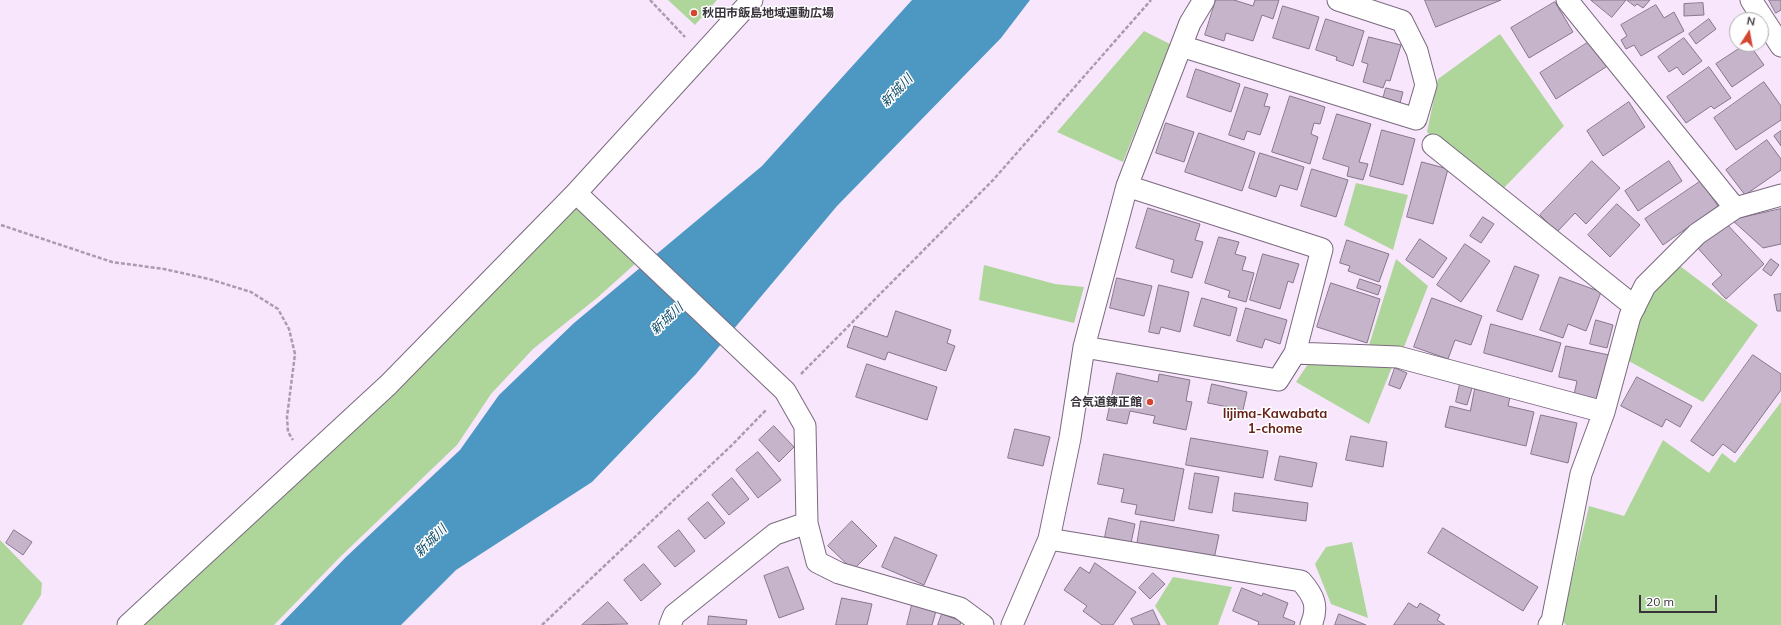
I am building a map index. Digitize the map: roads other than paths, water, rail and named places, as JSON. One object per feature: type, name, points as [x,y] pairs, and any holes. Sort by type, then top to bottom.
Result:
[{"type":"street","points":[[128,625],[388,385],[576,193],[752,0]]},
{"type":"street","points":[[1012,625],[1049,539],[1070,438],[1084,348],[1127,186],[1190,23],[1204,0]]},
{"type":"street","points":[[1181,46],[1416,119],[1426,85],[1417,51],[1402,21],[1338,0]]},
{"type":"street","points":[[1567,0],[1735,208]]},
{"type":"street","points":[[1751,0],[1781,46]]},
{"type":"street","points":[[1433,145],[1635,307]]},
{"type":"street","points":[[1084,348],[1278,380],[1295,353],[1322,249],[1127,186]]},
{"type":"street","points":[[576,193],[785,392],[805,426],[807,523],[817,562],[839,573],[960,608],[983,625]]},
{"type":"street","points":[[1552,624],[1582,474],[1604,412],[1630,316],[1645,286],[1697,234],[1735,208],[1781,195]]},
{"type":"street","points":[[1295,353],[1398,357],[1604,412]]},
{"type":"street","points":[[670,625],[674,615],[775,534],[807,523]]},
{"type":"street","points":[[1049,539],[1301,581],[1313,595],[1316,615],[1311,625]]},
{"type":"water","name":"新城川","points":[[912,0],[1030,0],[1001,38],[837,206],[696,374],[592,482],[456,570],[401,625],[280,625],[346,557],[460,450],[499,395],[574,323],[762,166]]},
{"type":"place","name":"秋田市飯島地域運動広場","points":[[694,13]]},
{"type":"place","name":"合気道錬正館","points":[[1150,402]]},
{"type":"district","name":"Iijima-Kawabata 1-chome","points":[[1275,422]]}]
